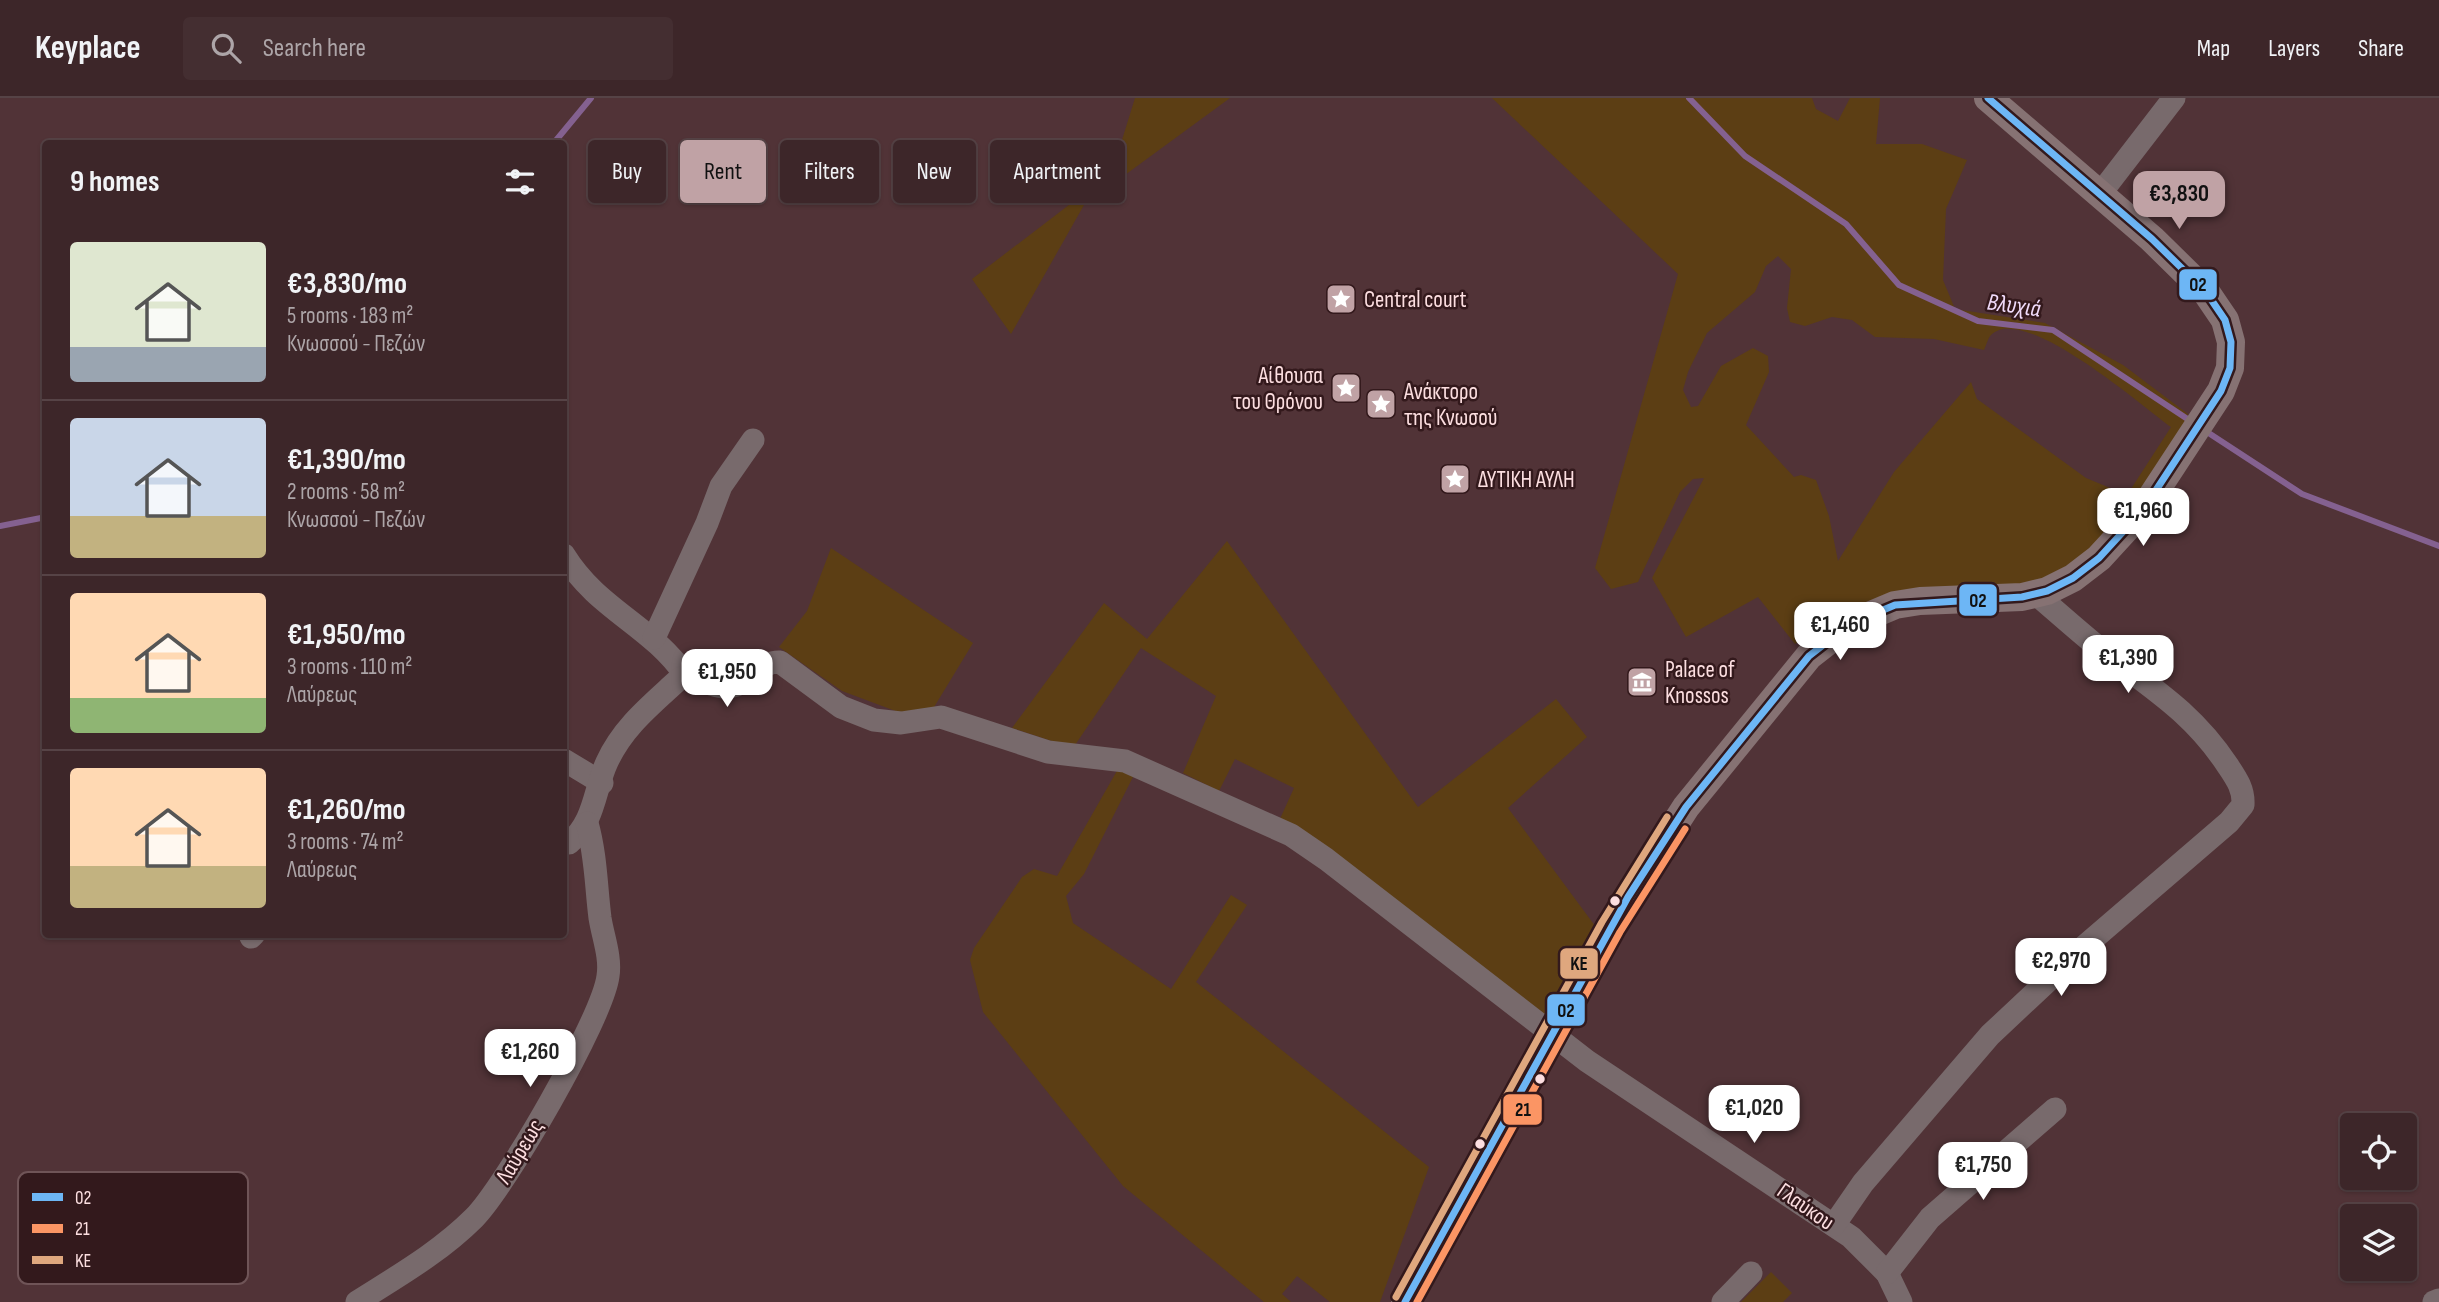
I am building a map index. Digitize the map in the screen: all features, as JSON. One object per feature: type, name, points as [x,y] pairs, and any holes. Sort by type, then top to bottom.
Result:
[{"type":"main road","points":[[1405,1302],[1628,897],[1686,807],[1809,656],[1850,624],[1870,614],[1911,602],[2006,599],[2036,594],[2073,578],[2107,550],[2143,510],[2200,426],[2230,368],[2231,342],[2225,320],[2182,267],[1988,98]]},
{"type":"street","points":[[2099,194],[2174,98]]},
{"type":"street","points":[[654,638],[707,523],[721,486],[753,440]]},
{"type":"street","points":[[567,559],[589,590],[654,638],[671,654],[686,676],[678,680],[626,730],[606,764],[587,823],[579,835],[567,843]]},
{"type":"street","points":[[1834,1225],[1863,1183],[1990,1035],[2086,945],[2223,827],[2243,805],[2239,782],[2197,724],[2172,700],[2100,648],[2036,594]]},
{"type":"street","name":"Γλαύκου","points":[[686,676],[713,685],[731,687],[764,665],[780,662],[841,707],[874,720],[901,723],[941,717],[1048,752],[1125,761],[1291,835],[1361,884],[1587,1061],[1851,1237],[1887,1273],[1900,1302]]},
{"type":"street","points":[[567,762],[602,783]]},
{"type":"street","name":"Λαύρεως","points":[[357,1302],[420,1262],[483,1209],[587,1031],[606,987],[609,966],[598,901],[595,853],[587,823]]},
{"type":"street","points":[[1887,1273],[1930,1218],[2055,1109]]},
{"type":"street","points":[[1723,1302],[1751,1273]]},
{"type":"shaded area","points":[[1135,98],[1230,98],[1125,175],[1125,140],[1122,140]]},
{"type":"shaded area","points":[[1492,98],[1812,98],[1816,109],[1838,121],[1850,98],[1880,98],[1876,144],[1922,144],[1967,160],[1946,209],[1943,280],[1955,309],[2045,323],[2123,365],[2188,414],[2183,433],[2149,484],[2084,557],[2021,590],[1845,613],[1824,623],[1795,644],[1758,597],[1686,637],[1652,578],[1704,478],[1693,479],[1680,492],[1638,582],[1611,589],[1595,568],[1678,274]],"holes":[[[1778,256],[1791,269],[1787,308],[1790,322],[1805,326],[1832,317],[1852,320],[1875,337],[1934,339],[1984,350],[1991,335],[2007,329],[2029,333],[2055,344],[2083,361],[2171,427],[2127,495],[2086,478],[1977,399],[1971,382],[1894,472],[1838,561],[1829,516],[1816,480],[1801,475],[1794,477],[1746,425],[1769,372],[1768,356],[1753,348],[1721,366],[1698,406],[1691,407],[1683,390],[1688,372],[1707,333],[1755,292],[1766,266]]]},
{"type":"shaded area","points":[[1071,203],[1087,203],[1011,334],[972,279]]},
{"type":"shaded area","points":[[1227,541],[1418,807],[1556,699],[1587,737],[1508,808],[1601,934],[1543,1021],[1279,821],[1294,788],[1235,759],[1219,791],[1183,773],[1216,696],[1141,648],[1073,748],[1012,728],[1104,603],[1147,639]]},
{"type":"shaded area","points":[[831,548],[973,643],[925,722],[842,691],[779,647],[807,611]]},
{"type":"shaded area","points":[[1118,769],[1136,771],[1084,874],[1066,896],[1073,923],[1171,989],[1231,895],[1247,905],[1196,982],[1429,1167],[1380,1302],[1330,1302],[1297,1276],[1282,1294],[1291,1302],[1264,1302],[1123,1186],[983,1012],[970,960],[974,948],[1022,877],[1034,869],[1057,876]]},
{"type":"shaded area","points":[[1771,1272],[1792,1293],[1783,1302],[1741,1302]]},
{"type":"waterway","points":[[556,140],[591,98]]},
{"type":"waterway","name":"Βλυχιά","points":[[1689,98],[1745,156],[1846,224],[1899,285],[1978,321],[2053,330],[2192,422]]},
{"type":"waterway","name":"Βλυχιά","points":[[2204,430],[2302,494],[2439,546]]},
{"type":"waterway","points":[[0,526],[42,518]]},
{"type":"transit line","name":"02","points":[[1405,1302],[1628,897],[1686,807],[1809,656],[1850,624],[1895,605],[2022,597],[2047,591],[2073,578],[2099,558],[2143,510],[2221,391],[2230,368],[2231,342],[2225,320],[2206,292],[2152,239],[1988,98]]},
{"type":"transit line","name":"KE","points":[[1396,1297],[1602,922],[1667,817]]},
{"type":"transit line","name":"21","points":[[1417,1302],[1620,932],[1685,829]]},
{"type":"place","name":"Central court","points":[[1341,299]]},
{"type":"place","name":"Αίθουσα του Θρόνου","points":[[1346,388]]},
{"type":"place","name":"Ανάκτορο της Κνωσού","points":[[1381,404]]},
{"type":"place","name":"ΔΥΤΙΚΗ ΑΥΛΗ","points":[[1455,479]]},
{"type":"place","name":"Palace of Knossos","points":[[1642,682]]}]
